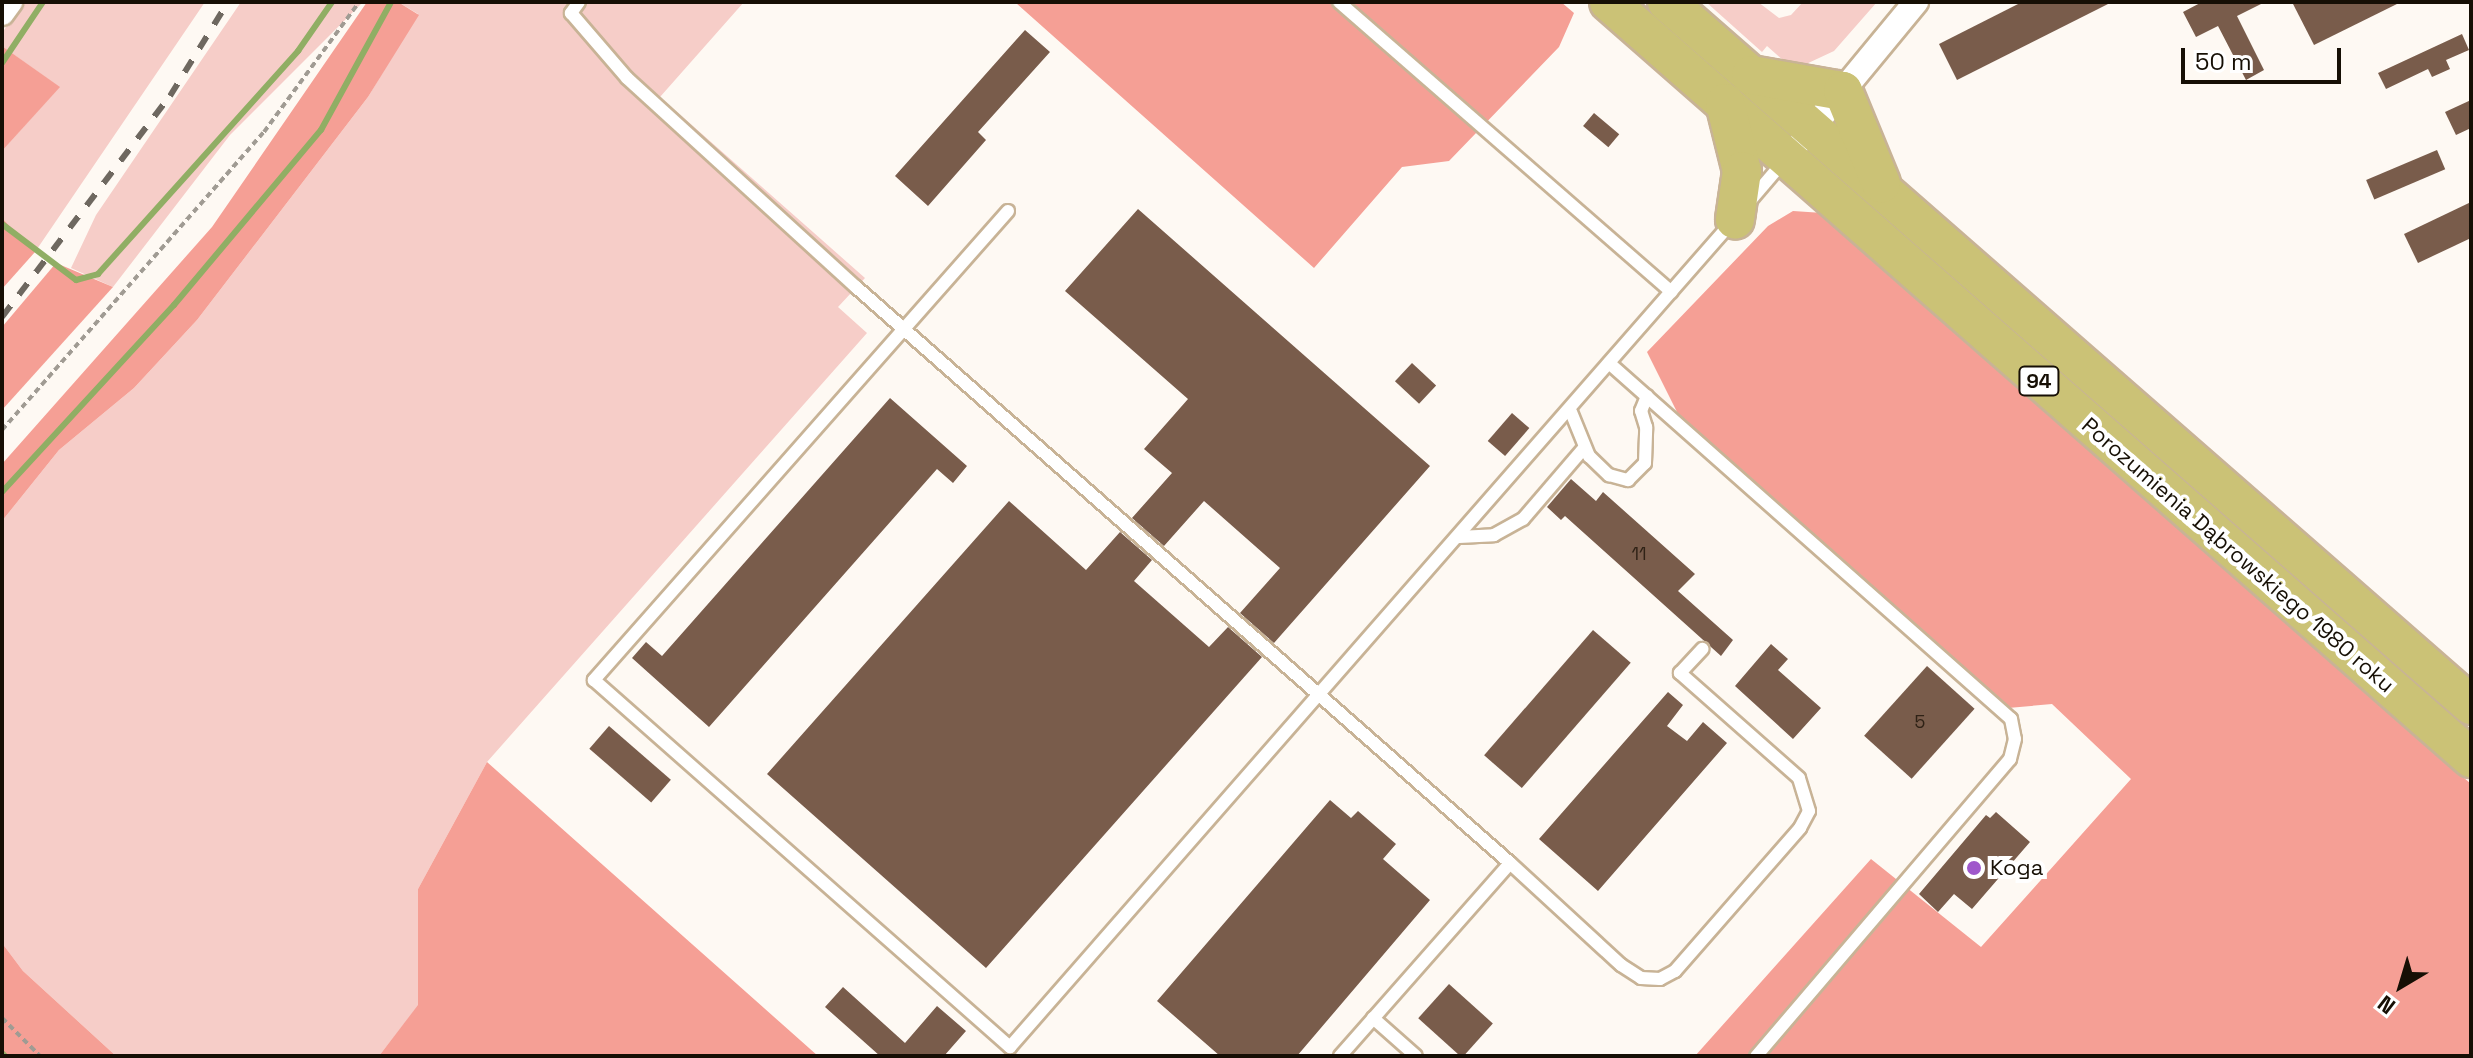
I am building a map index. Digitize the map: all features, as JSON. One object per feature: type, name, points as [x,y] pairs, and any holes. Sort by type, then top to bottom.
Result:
[{"type":"main road","name":"Porozumienia Dąbrowskiego 1980 roku","points":[[1609,2],[2471,758]]},
{"type":"main road","name":"Porozumienia Dąbrowskiego 1980 roku","points":[[1667,2],[2471,705]]},
{"type":"main road","points":[[1751,75],[1843,91],[1885,192]]},
{"type":"main road","points":[[1725,103],[1742,171],[1735,219]]},
{"type":"street","points":[[2,13],[10,2]]},
{"type":"street","points":[[1786,158],[1916,2]]},
{"type":"lane","points":[[579,2],[571,13],[627,78],[1621,965],[1650,979],[1675,971],[1800,828],[1809,811],[1799,778],[1680,673],[1702,649]]},
{"type":"lane","points":[[1339,2],[1671,292]]},
{"type":"lane","points":[[1008,211],[594,680],[1015,1052],[1319,697],[1571,412],[1609,363],[1786,158]]},
{"type":"lane","points":[[1609,363],[2011,719],[2015,739],[2010,759],[1756,1056]]},
{"type":"lane","points":[[1571,412],[1584,448],[1609,475],[1628,480],[1638,473],[1647,447],[1641,411],[1647,396]]},
{"type":"lane","points":[[1459,537],[1494,535],[1523,519],[1584,448]]},
{"type":"lane","points":[[1340,1056],[1510,863]]},
{"type":"lane","points":[[1373,1018],[1416,1056]]},
{"type":"path","points":[[2,430],[264,132],[359,2]]},
{"type":"path","points":[[2,1018],[40,1056]]},
{"type":"shaded area","points":[[23,2],[205,2],[35,252],[2,218],[2,151],[59,87],[2,46],[2,33]]},
{"type":"shaded area","points":[[241,2],[363,2],[230,135],[113,287],[71,268],[96,215]]},
{"type":"shaded area","points":[[367,2],[398,2],[419,15],[368,97],[197,320],[134,388],[59,450],[2,521],[2,464],[212,227]]},
{"type":"shaded area","points":[[398,2],[744,2],[660,97],[865,278],[838,307],[867,333],[487,762],[418,889],[418,1006],[379,1056],[116,1056],[23,971],[2,943],[2,521],[59,450],[134,388],[197,320],[368,97],[418,14]]},
{"type":"shaded area","points":[[1015,2],[1561,2],[1574,13],[1559,47],[1449,161],[1402,167],[1314,268]]},
{"type":"shaded area","points":[[1706,2],[1758,2],[1779,18],[1791,15],[1803,2],[1877,2],[1834,51],[1804,65],[1783,60],[1767,46],[1762,52]]},
{"type":"shaded area","points":[[2,46],[60,87],[2,151]]},
{"type":"shaded area","points":[[1793,211],[1823,213],[2471,784],[2471,1056],[1695,1056],[1871,859],[1981,947],[2131,779],[2052,704],[2008,708],[1684,426],[1647,352],[1768,226]]},
{"type":"shaded area","points":[[2,218],[35,252],[2,289]]},
{"type":"shaded area","points":[[56,263],[113,287],[2,410],[2,327]]},
{"type":"shaded area","points":[[487,762],[818,1056],[379,1056],[418,1005],[418,889]]},
{"type":"shaded area","points":[[2,943],[23,971],[116,1056],[2,1056]]},
{"type":"building","points":[[2022,2],[2112,2],[1957,80],[1939,44]]},
{"type":"building","points":[[2202,2],[2265,2],[2237,16],[2264,70],[2246,80],[2218,26],[2196,37],[2183,12]]},
{"type":"building","points":[[2292,2],[2401,2],[2314,45]]},
{"type":"building","points":[[1025,30],[1050,52],[978,132],[986,140],[928,206],[895,176]]},
{"type":"building","points":[[2462,34],[2469,50],[2446,60],[2450,69],[2432,77],[2428,69],[2386,89],[2378,73]]},
{"type":"building","points":[[2471,100],[2471,128],[2456,135],[2445,112]]},
{"type":"building","points":[[1594,113],[1619,134],[1608,147],[1583,126]]},
{"type":"building","points":[[2437,150],[2445,169],[2374,199],[2366,180]]},
{"type":"building","points":[[2471,202],[2471,238],[2418,263],[2404,234]]},
{"type":"building","points":[[1138,209],[1430,466],[1274,643],[1240,613],[1280,568],[1204,501],[1164,546],[1132,518],[1172,473],[1144,449],[1188,399],[1065,291]]},
{"type":"building","points":[[1412,363],[1436,386],[1419,404],[1395,381]]},
{"type":"building","points":[[890,398],[967,466],[953,483],[937,469],[709,727],[632,658],[646,642],[662,656]]},
{"type":"building","points":[[1512,413],[1529,428],[1505,456],[1488,441]]},
{"type":"building","points":[[1571,479],[1596,501],[1603,492],[1695,574],[1678,591],[1733,640],[1721,656],[1565,516],[1561,520],[1547,507]]},
{"type":"building","points":[[1009,501],[1086,570],[1120,532],[1152,560],[1134,581],[1209,647],[1228,627],[1262,657],[986,968],[767,774]]},
{"type":"building","points":[[1593,630],[1631,663],[1522,788],[1484,755]]},
{"type":"building","points":[[1771,644],[1788,659],[1778,670],[1821,708],[1793,739],[1735,686]]},
{"type":"building","points":[[1927,666],[1975,709],[1912,779],[1864,736]]},
{"type":"building","points":[[1668,692],[1683,705],[1667,726],[1687,741],[1703,722],[1727,743],[1598,891],[1539,839]]},
{"type":"building","points":[[609,726],[671,780],[651,802],[589,749]]},
{"type":"building","points":[[1330,800],[1351,818],[1358,811],[1396,844],[1383,859],[1430,900],[1297,1056],[1220,1056],[1157,1001]]},
{"type":"building","name":"Koga","points":[[1996,812],[2030,842],[1972,909],[1954,894],[1938,912],[1919,894],[1986,815],[1990,818]]},
{"type":"building","points":[[1449,984],[1493,1023],[1460,1056],[1418,1018]]},
{"type":"building","points":[[843,987],[905,1043],[937,1006],[966,1031],[944,1056],[880,1056],[825,1007]]},
{"type":"waterway","points":[[2,63],[43,2]]},
{"type":"waterway","points":[[2,224],[76,280],[98,274],[298,51],[332,2]]},
{"type":"waterway","points":[[2,492],[174,305],[321,130],[391,2]]},
{"type":"waterway","points":[[2,1053],[5,1056]]},
{"type":"railway","points":[[2,317],[170,96],[228,2]]},
{"type":"place","name":"Koga","points":[[1974,868]]}]
